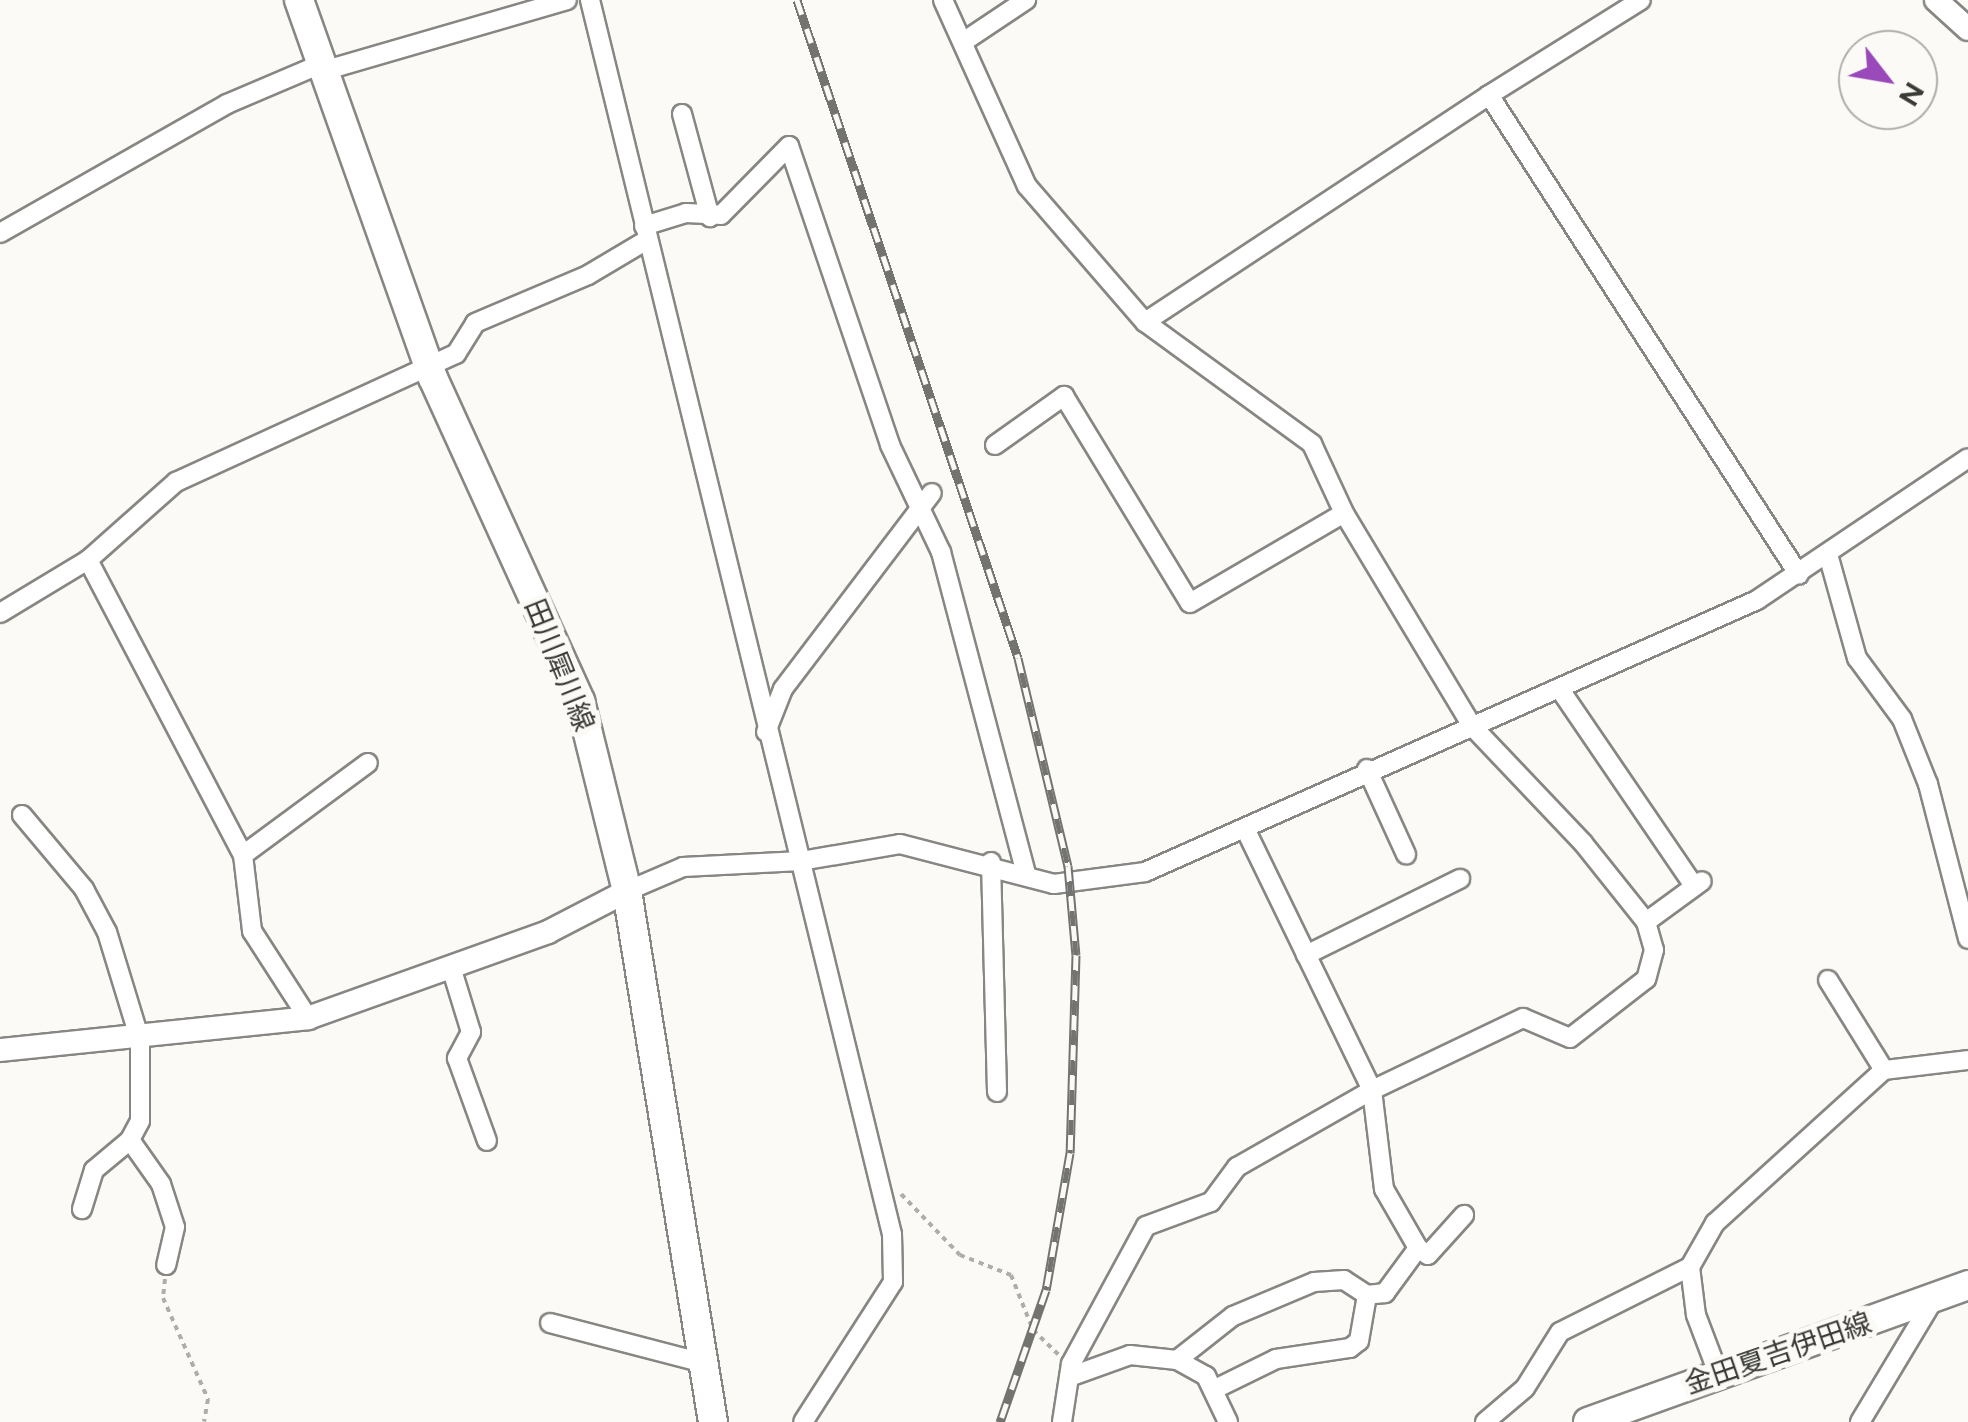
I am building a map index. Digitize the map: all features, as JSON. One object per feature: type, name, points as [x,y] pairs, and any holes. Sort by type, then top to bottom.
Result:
[{"type":"main road","name":"田川犀川線","points":[[299,0],[428,365],[580,701],[628,891],[713,1422]]},
{"type":"main road","name":"金田夏吉伊田線","points":[[1588,1422],[1968,1284]]},
{"type":"street","points":[[0,232],[227,104],[322,67],[567,0]]},
{"type":"street","points":[[590,0],[766,732],[880,1182],[893,1282],[803,1422]]},
{"type":"street","points":[[943,0],[1027,186],[1145,322],[1312,444],[1344,513],[1472,726],[1646,922],[1654,950],[1646,978],[1570,1038],[1523,1018],[1372,1090],[1236,1167],[1211,1202],[1146,1226],[1070,1370],[1062,1422]]},
{"type":"street","points":[[963,42],[1026,0]]},
{"type":"street","points":[[1145,322],[1489,94],[1641,0]]},
{"type":"street","points":[[1936,0],[1968,29]]},
{"type":"street","points":[[1489,94],[1799,576]]},
{"type":"street","points":[[682,114],[710,217]]},
{"type":"street","points":[[710,217],[789,146],[890,446],[925,499],[1026,874]]},
{"type":"street","points":[[0,613],[88,560],[176,482],[456,354],[475,323],[588,275],[645,233],[686,213],[710,217]]},
{"type":"street","points":[[995,445],[1064,396],[1190,603],[1344,513]]},
{"type":"street","points":[[0,1050],[140,1040],[308,1018],[548,932],[683,867],[801,861],[900,844],[991,862],[1054,884],[1145,872],[1367,770],[1559,688],[1799,576],[1968,458]]},
{"type":"street","points":[[766,732],[782,689],[925,499]]},
{"type":"street","points":[[1829,558],[1857,658],[1902,719],[1928,784],[1968,939]]},
{"type":"street","points":[[88,560],[243,855],[252,930],[308,1018]]},
{"type":"street","points":[[1559,688],[1698,883],[1646,922]]},
{"type":"street","points":[[243,855],[368,763]]},
{"type":"street","points":[[1367,770],[1406,854]]},
{"type":"street","points":[[22,815],[84,889],[107,932],[140,1040],[145,1100],[130,1140],[94,1170],[82,1209]]},
{"type":"street","points":[[1245,828],[1372,1090],[1384,1189],[1418,1248],[1428,1255],[1464,1215]]},
{"type":"street","points":[[991,862],[996,1092]]},
{"type":"street","points":[[1306,955],[1460,879]]},
{"type":"street","points":[[451,967],[471,1032],[457,1058],[487,1141]]},
{"type":"street","points":[[1828,980],[1884,1070]]},
{"type":"street","points":[[1485,1422],[1525,1388],[1560,1332],[1690,1267],[1715,1224],[1884,1070],[1968,1060]]},
{"type":"street","points":[[130,1140],[161,1184],[175,1228],[166,1265]]},
{"type":"street","points":[[1176,1360],[1233,1316],[1314,1282],[1344,1280],[1367,1295],[1385,1293],[1418,1248]]},
{"type":"street","points":[[1690,1267],[1696,1316],[1718,1373]]},
{"type":"street","points":[[1213,1390],[1276,1358],[1350,1348],[1359,1341],[1367,1295]]},
{"type":"street","points":[[1860,1422],[1935,1298]]},
{"type":"street","points":[[550,1322],[704,1363]]},
{"type":"street","points":[[1070,1370],[1130,1355],[1176,1360],[1213,1390],[1228,1422]]},
{"type":"path","points":[[880,1182],[916,1206],[960,1255],[1011,1275],[1033,1330],[1070,1370]]},
{"type":"path","points":[[166,1265],[163,1298],[208,1398],[204,1422]]},
{"type":"railway","points":[[797,0],[1018,658],[1068,866],[1076,955],[1070,1153],[1046,1290],[1000,1422]]}]
